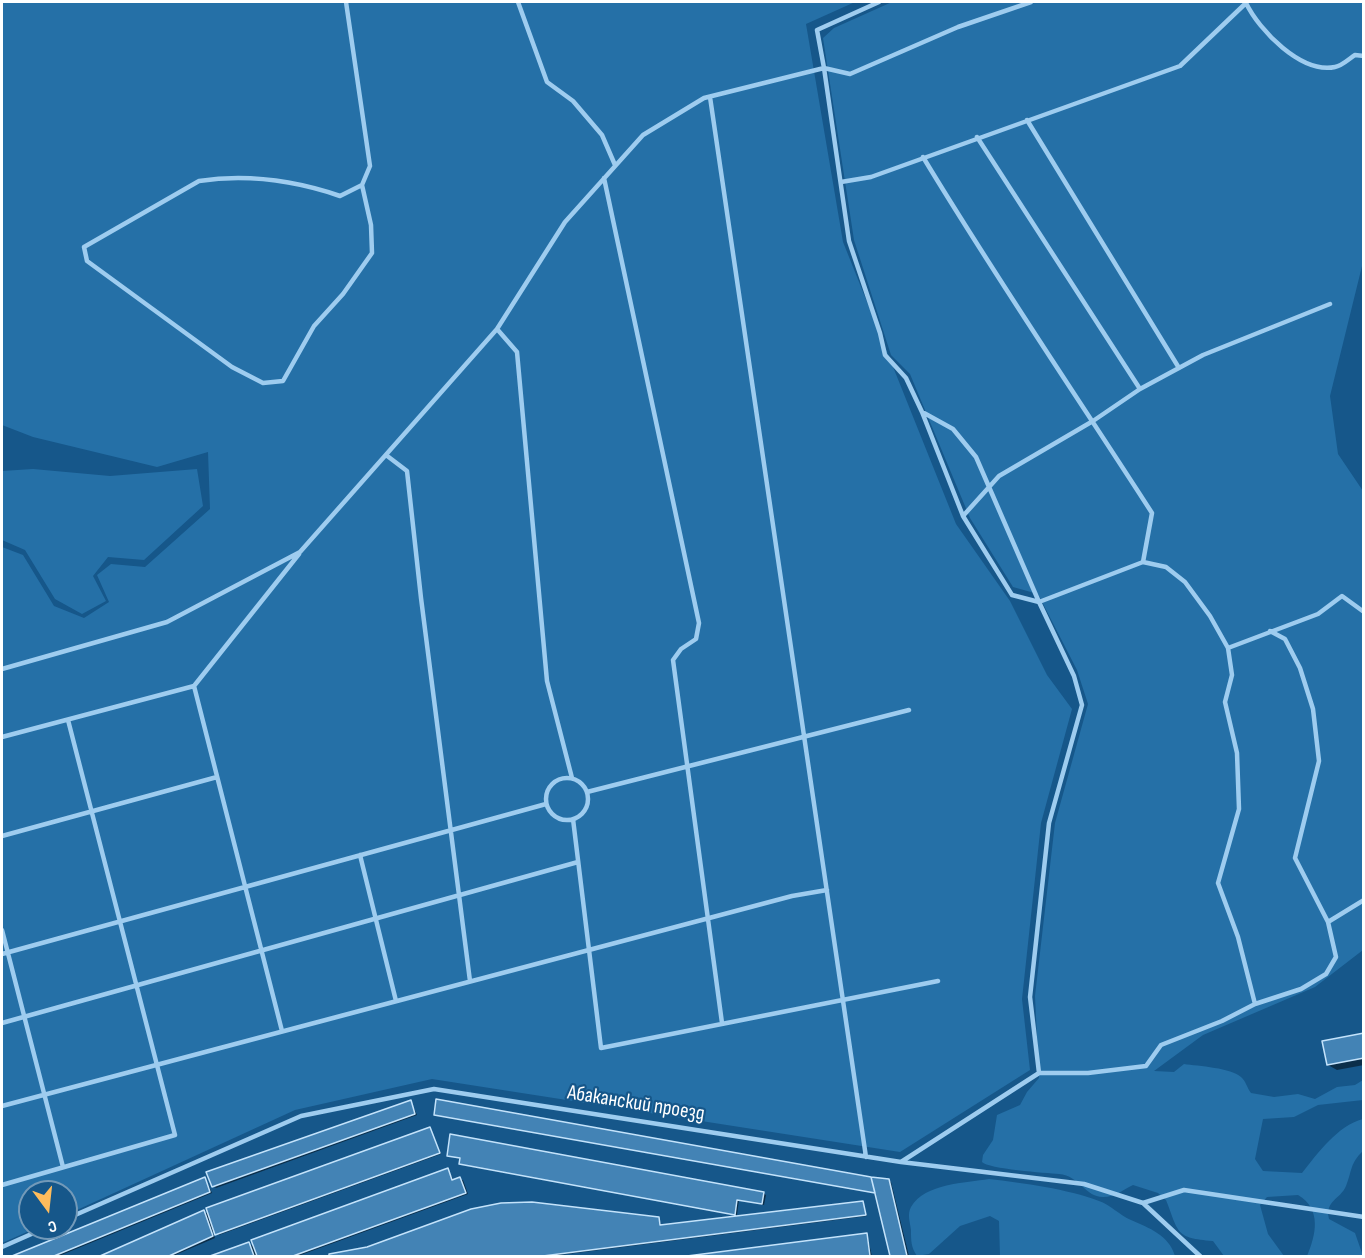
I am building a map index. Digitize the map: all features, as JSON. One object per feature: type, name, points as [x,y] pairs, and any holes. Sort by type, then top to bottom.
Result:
[{"type":"lane","points":[[345,2],[370,166],[363,185],[371,225],[372,253],[343,294],[314,326],[283,381],[263,383],[232,367],[87,261],[84,247],[199,181],[220,178],[258,179],[314,187],[340,196],[363,185]]},
{"type":"lane","points":[[518,2],[547,82],[573,101],[602,135],[615,165]]},
{"type":"lane","points":[[879,2],[817,30],[849,241],[880,333],[885,355],[906,378],[922,412],[963,516],[1012,595],[1039,602],[1143,562],[1166,567],[1185,582],[1210,616],[1228,648],[1232,675],[1225,702],[1237,753],[1239,809],[1218,883],[1238,937],[1255,1004]]},
{"type":"lane","points":[[2,737],[194,686],[300,552],[497,328],[565,222],[643,135],[710,97],[824,68],[850,74],[958,27],[1030,2]]},
{"type":"lane","points":[[841,182],[871,177],[977,137],[1180,66],[1245,2],[1256,22],[1275,43],[1299,57],[1320,66],[1336,67],[1355,55],[1364,56]]},
{"type":"lane","points":[[710,97],[866,1157]]},
{"type":"lane","points":[[1027,120],[1179,368]]},
{"type":"lane","points":[[977,137],[1140,389]]},
{"type":"lane","points":[[923,157],[977,247],[1152,513],[1143,562]]},
{"type":"lane","points":[[604,178],[699,623],[696,639],[681,649],[673,660],[723,1023]]},
{"type":"lane","points":[[963,516],[999,476],[1093,421],[1140,389],[1203,355],[1330,304]]},
{"type":"lane","points":[[497,328],[517,352],[547,681],[572,778]]},
{"type":"lane","points":[[922,412],[954,429],[976,457],[1074,676],[1082,705],[1049,823],[1030,997],[1039,1073]]},
{"type":"lane","points":[[386,455],[407,471],[470,981]]},
{"type":"lane","points":[[2,669],[168,622],[300,552]]},
{"type":"lane","points":[[1228,648],[1318,614],[1342,596],[1364,612]]},
{"type":"lane","points":[[902,1162],[1039,1073],[1088,1073],[1146,1066],[1161,1045],[1222,1021],[1255,1004],[1301,989],[1326,974],[1336,957],[1328,922],[1295,858],[1319,761],[1313,709],[1300,668],[1285,639],[1270,631]]},
{"type":"lane","points":[[194,686],[282,1031]]},
{"type":"lane","points":[[587,792],[909,710]]},
{"type":"lane","points":[[2,1185],[175,1135],[122,921],[68,720]]},
{"type":"lane","points":[[2,836],[218,777]]},
{"type":"lane","points":[[572,778],[584,786],[587,792],[587,806],[579,817],[573,819],[559,819],[553,815],[546,804],[546,797],[552,784],[558,780],[572,778]]},
{"type":"lane","points":[[4,953],[546,804]]},
{"type":"lane","points":[[573,819],[601,1048],[938,981]]},
{"type":"lane","points":[[360,855],[396,1000]]},
{"type":"lane","points":[[2,1023],[578,862]]},
{"type":"lane","points":[[2,1106],[589,949],[792,896],[827,890]]},
{"type":"lane","points":[[1328,922],[1364,900]]},
{"type":"lane","points":[[2,930],[4,953],[24,1017],[63,1167]]},
{"type":"lane","name":"Абаканский проезд","points":[[78,1214],[301,1116],[434,1089],[866,1157],[1084,1184],[1143,1203],[1200,1257]]},
{"type":"lane","points":[[1143,1203],[1184,1190],[1364,1217]]},
{"type":"lane","points":[[2,1247],[18,1240]]},
{"type":"shaded area","points":[[2,2],[855,2],[806,24],[843,242],[956,524],[1010,601],[1047,675],[1072,709],[1041,823],[1022,999],[1030,1070],[900,1152],[432,1079],[295,1110],[78,1209],[78,1180],[18,1180],[18,1236],[2,1243],[2,547],[23,555],[54,606],[84,618],[109,602],[97,575],[111,564],[145,567],[210,509],[208,452],[157,467],[33,437],[2,425]]},
{"type":"shaded area","points":[[892,2],[1363,2],[1363,262],[1330,396],[1338,454],[1363,491],[1363,950],[1315,987],[1203,1035],[1154,1071],[1174,1072],[1184,1064],[1214,1068],[1237,1074],[1244,1080],[1251,1093],[1274,1097],[1298,1094],[1315,1099],[1337,1087],[1355,1085],[1363,1080],[1363,1100],[1318,1105],[1294,1117],[1263,1119],[1255,1159],[1263,1171],[1302,1173],[1336,1134],[1363,1119],[1363,1151],[1353,1163],[1346,1186],[1331,1204],[1328,1213],[1329,1219],[1355,1233],[1363,1256],[1307,1256],[1313,1240],[1314,1215],[1311,1207],[1298,1195],[1267,1197],[1260,1205],[1268,1234],[1284,1256],[1224,1256],[1213,1241],[1191,1238],[1180,1232],[1166,1200],[1158,1193],[1133,1185],[1112,1196],[1097,1196],[1066,1176],[1006,1169],[982,1162],[983,1155],[993,1140],[997,1115],[1020,1105],[1039,1078],[1035,996],[1055,823],[1088,704],[1077,670],[1038,594],[1013,587],[970,518],[910,374],[891,355],[854,240],[823,38],[834,28]]},
{"type":"shaded area","points":[[33,469],[110,476],[197,469],[203,506],[144,560],[108,557],[93,576],[106,601],[82,614],[55,599],[25,550],[2,540],[2,471]]},
{"type":"shaded area","points":[[989,1179],[1060,1190],[1103,1203],[1158,1233],[1168,1243],[1175,1256],[1000,1256],[999,1221],[990,1216],[960,1226],[929,1254],[917,1256],[912,1244],[909,1215],[917,1199],[936,1189],[958,1183]]},
{"type":"building","points":[[1364,1033],[1364,1058],[1327,1065],[1322,1041]]},
{"type":"building","points":[[436,1099],[871,1177],[875,1193],[434,1115]]},
{"type":"building","points":[[411,1100],[415,1114],[212,1187],[206,1172]]},
{"type":"building","points":[[430,1127],[440,1153],[215,1235],[206,1208]]},
{"type":"building","points":[[450,1134],[764,1192],[762,1204],[737,1200],[735,1215],[459,1164],[460,1158],[447,1156]]},
{"type":"building","points":[[448,1168],[452,1180],[460,1177],[466,1193],[293,1256],[257,1256],[251,1240]]},
{"type":"building","points":[[205,1177],[210,1192],[54,1256],[12,1256],[51,1240],[78,1240],[78,1229]]},
{"type":"building","points":[[871,1177],[889,1179],[907,1256],[890,1256]]},
{"type":"building","points":[[863,1201],[866,1215],[543,1256],[329,1256],[329,1254],[367,1247],[471,1209],[501,1203],[532,1202],[659,1217],[660,1225]]},
{"type":"building","points":[[204,1210],[213,1236],[169,1256],[100,1256]]},
{"type":"building","points":[[867,1233],[870,1256],[687,1256]]},
{"type":"building","points":[[249,1242],[254,1256],[210,1256]]}]
